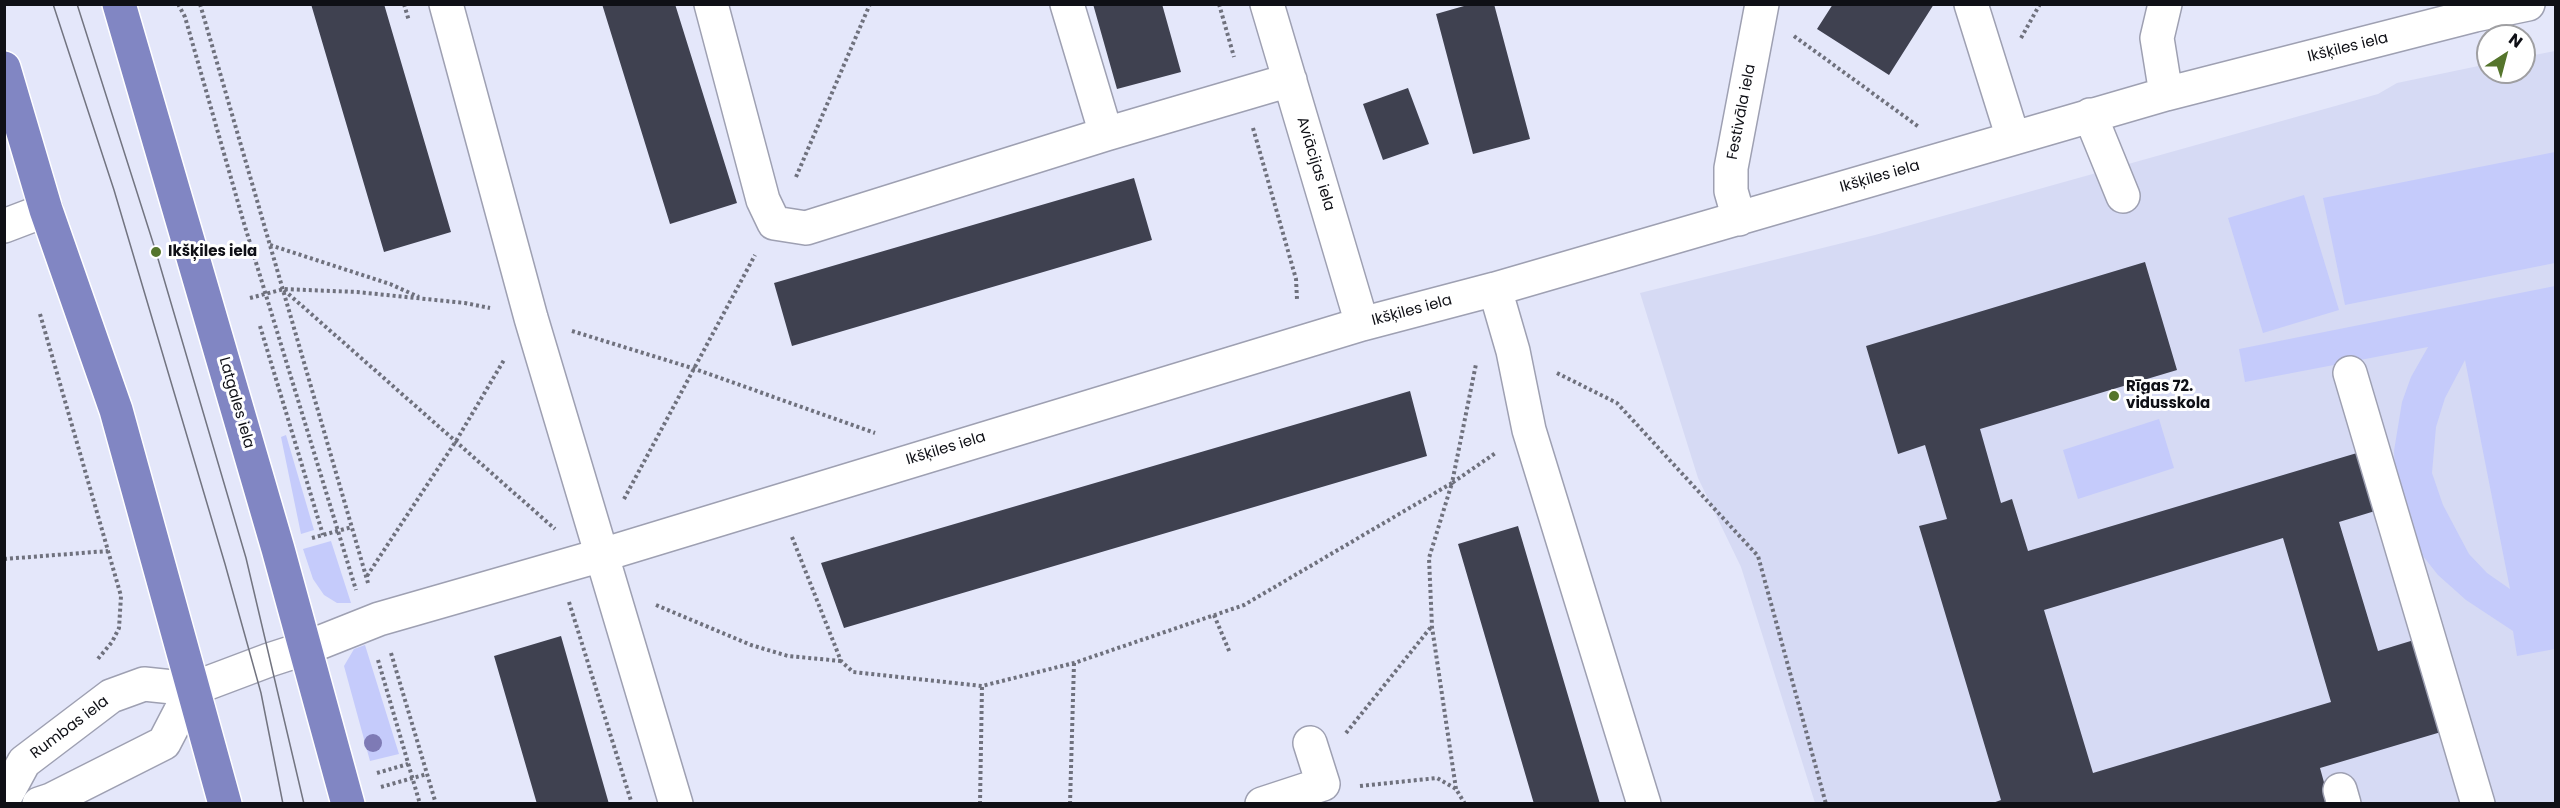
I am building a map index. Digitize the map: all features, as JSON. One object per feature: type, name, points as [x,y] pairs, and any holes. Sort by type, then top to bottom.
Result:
[{"type":"highway","name":"Latgales iela","points":[[119,4],[306,648],[348,804]]},
{"type":"highway","points":[[4,68],[46,210],[116,410],[225,804]]},
{"type":"street","points":[[446,4],[531,318],[676,804]]},
{"type":"street","points":[[711,4],[763,200],[774,222],[806,228],[1107,134],[1290,80]]},
{"type":"street","points":[[1067,4],[1107,134]]},
{"type":"street","name":"Aviācijas iela","points":[[1267,4],[1362,324]]},
{"type":"street","points":[[1971,4],[2013,138]]},
{"type":"street","points":[[2164,4],[2157,38],[2166,94]]},
{"type":"street","name":"Ikšķiles iela","points":[[306,648],[373,621],[602,555],[1362,324],[1739,219],[2166,94],[2474,10],[2528,4]]},
{"type":"street","name":"Festivāla iela","points":[[1739,219],[1731,191],[1731,168],[1761,8]]},
{"type":"street","points":[[2090,115],[2123,196]]},
{"type":"street","points":[[4,226],[46,210]]},
{"type":"street","points":[[1495,288],[1513,351],[1529,430],[1644,804]]},
{"type":"street","points":[[2350,373],[2478,804]]},
{"type":"street","name":"Rumbas iela","points":[[4,799],[24,762],[111,696],[144,684],[192,689],[306,648]]},
{"type":"street","points":[[39,804],[165,743],[192,689]]},
{"type":"street","points":[[1263,804],[1316,760]]},
{"type":"path","points":[[178,4],[186,17],[339,531],[373,621],[436,804]]},
{"type":"path","points":[[200,4],[366,577],[373,621],[420,804]]},
{"type":"path","points":[[623,501],[692,368],[774,222],[799,171],[870,4]]},
{"type":"path","points":[[1219,4],[1296,279],[1297,298]]},
{"type":"path","points":[[1761,8],[1924,131]]},
{"type":"path","points":[[270,245],[390,284],[423,298]]},
{"type":"path","points":[[284,289],[560,534]]},
{"type":"path","points":[[250,298],[284,289],[357,292],[465,303],[531,318],[692,368],[879,434]]},
{"type":"path","points":[[40,313],[121,596],[119,628],[112,642],[96,660]]},
{"type":"path","points":[[260,326],[322,535]]},
{"type":"path","points":[[1513,351],[1617,403],[1758,556],[1826,804]]},
{"type":"path","points":[[366,577],[456,441],[505,359]]},
{"type":"path","points":[[1465,804],[1456,789],[1432,627],[1429,558],[1452,483],[1477,363]]},
{"type":"path","points":[[791,533],[840,661],[853,672],[982,686],[1074,663],[1244,604],[1452,483],[1529,430]]},
{"type":"path","points":[[301,542],[352,527]]},
{"type":"path","points":[[4,559],[108,551]]},
{"type":"path","points":[[611,586],[752,645],[788,656],[840,661]]},
{"type":"path","points":[[568,599],[632,804]]},
{"type":"path","points":[[1214,615],[1230,653]]},
{"type":"path","points":[[1432,627],[1336,746],[1316,760],[1368,787],[1437,778],[1456,789]]},
{"type":"path","points":[[1070,804],[1074,663]]},
{"type":"path","points":[[980,804],[982,686]]},
{"type":"path","points":[[379,787],[427,774]]},
{"type":"shaded area","name":"Rīgas 72. vidusskola","points":[[2555,51],[2555,803],[1815,803],[1741,567],[1698,478],[1640,293],[1875,235],[2378,94],[2397,83],[2476,67],[2476,84],[2536,84],[2536,55]]},
{"type":"shaded area","points":[[2555,152],[2555,263],[2345,305],[2323,198]]},
{"type":"shaded area","points":[[2304,195],[2339,310],[2263,333],[2228,218]]},
{"type":"shaded area","points":[[2555,286],[2555,649],[2517,656],[2513,631],[2466,600],[2438,575],[2419,551],[2395,475],[2394,451],[2402,402],[2411,377],[2428,347],[2245,382],[2239,349]],"holes":[[[2465,360],[2510,589],[2487,573],[2469,554],[2443,505],[2432,473],[2436,427],[2445,398]]]},
{"type":"shaded area","points":[[2159,419],[2174,468],[2078,499],[2063,450]]},
{"type":"shaded area","points":[[286,435],[314,530],[301,534],[281,437]]},
{"type":"shaded area","points":[[331,541],[351,603],[337,603],[324,595],[313,579],[303,549]]},
{"type":"shaded area","points":[[365,645],[399,754],[370,761],[344,666],[354,649]]},
{"type":"building","points":[[311,4],[384,4],[451,232],[384,252]]},
{"type":"building","points":[[602,4],[675,4],[737,203],[670,224]]},
{"type":"building","points":[[1093,4],[1162,4],[1181,72],[1117,89]]},
{"type":"building","points":[[1471,4],[1494,4],[1530,139],[1473,154],[1436,14]]},
{"type":"building","points":[[1833,4],[1934,4],[1889,75],[1817,29]]},
{"type":"building","points":[[1408,88],[1429,144],[1383,160],[1363,104]]},
{"type":"building","points":[[1134,178],[1152,240],[792,346],[774,283]]},
{"type":"building","points":[[2145,262],[2177,370],[1980,429],[2001,503],[2012,499],[2028,551],[2357,453],[2375,511],[2339,522],[2378,651],[2414,640],[2441,732],[2320,768],[2330,804],[1990,804],[2001,800],[1919,526],[1947,519],[1925,445],[1898,454],[1866,346]],"holes":[[[2283,538],[2331,702],[2093,773],[2044,610]]]},
{"type":"building","points":[[1410,391],[1427,456],[844,628],[821,563]]},
{"type":"building","points":[[1518,526],[1600,804],[1534,804],[1458,544]]},
{"type":"building","points":[[561,636],[609,804],[537,804],[494,656]]},
{"type":"tram line","points":[[53,4],[114,190],[225,564],[261,693],[283,804]]},
{"type":"tram line","points":[[77,4],[156,252],[246,558],[304,804]]},
{"type":"place","name":"Ikšķiles iela","points":[[156,252]]},
{"type":"place","name":"Rīgas 72. vidusskola","points":[[2114,396]]}]
